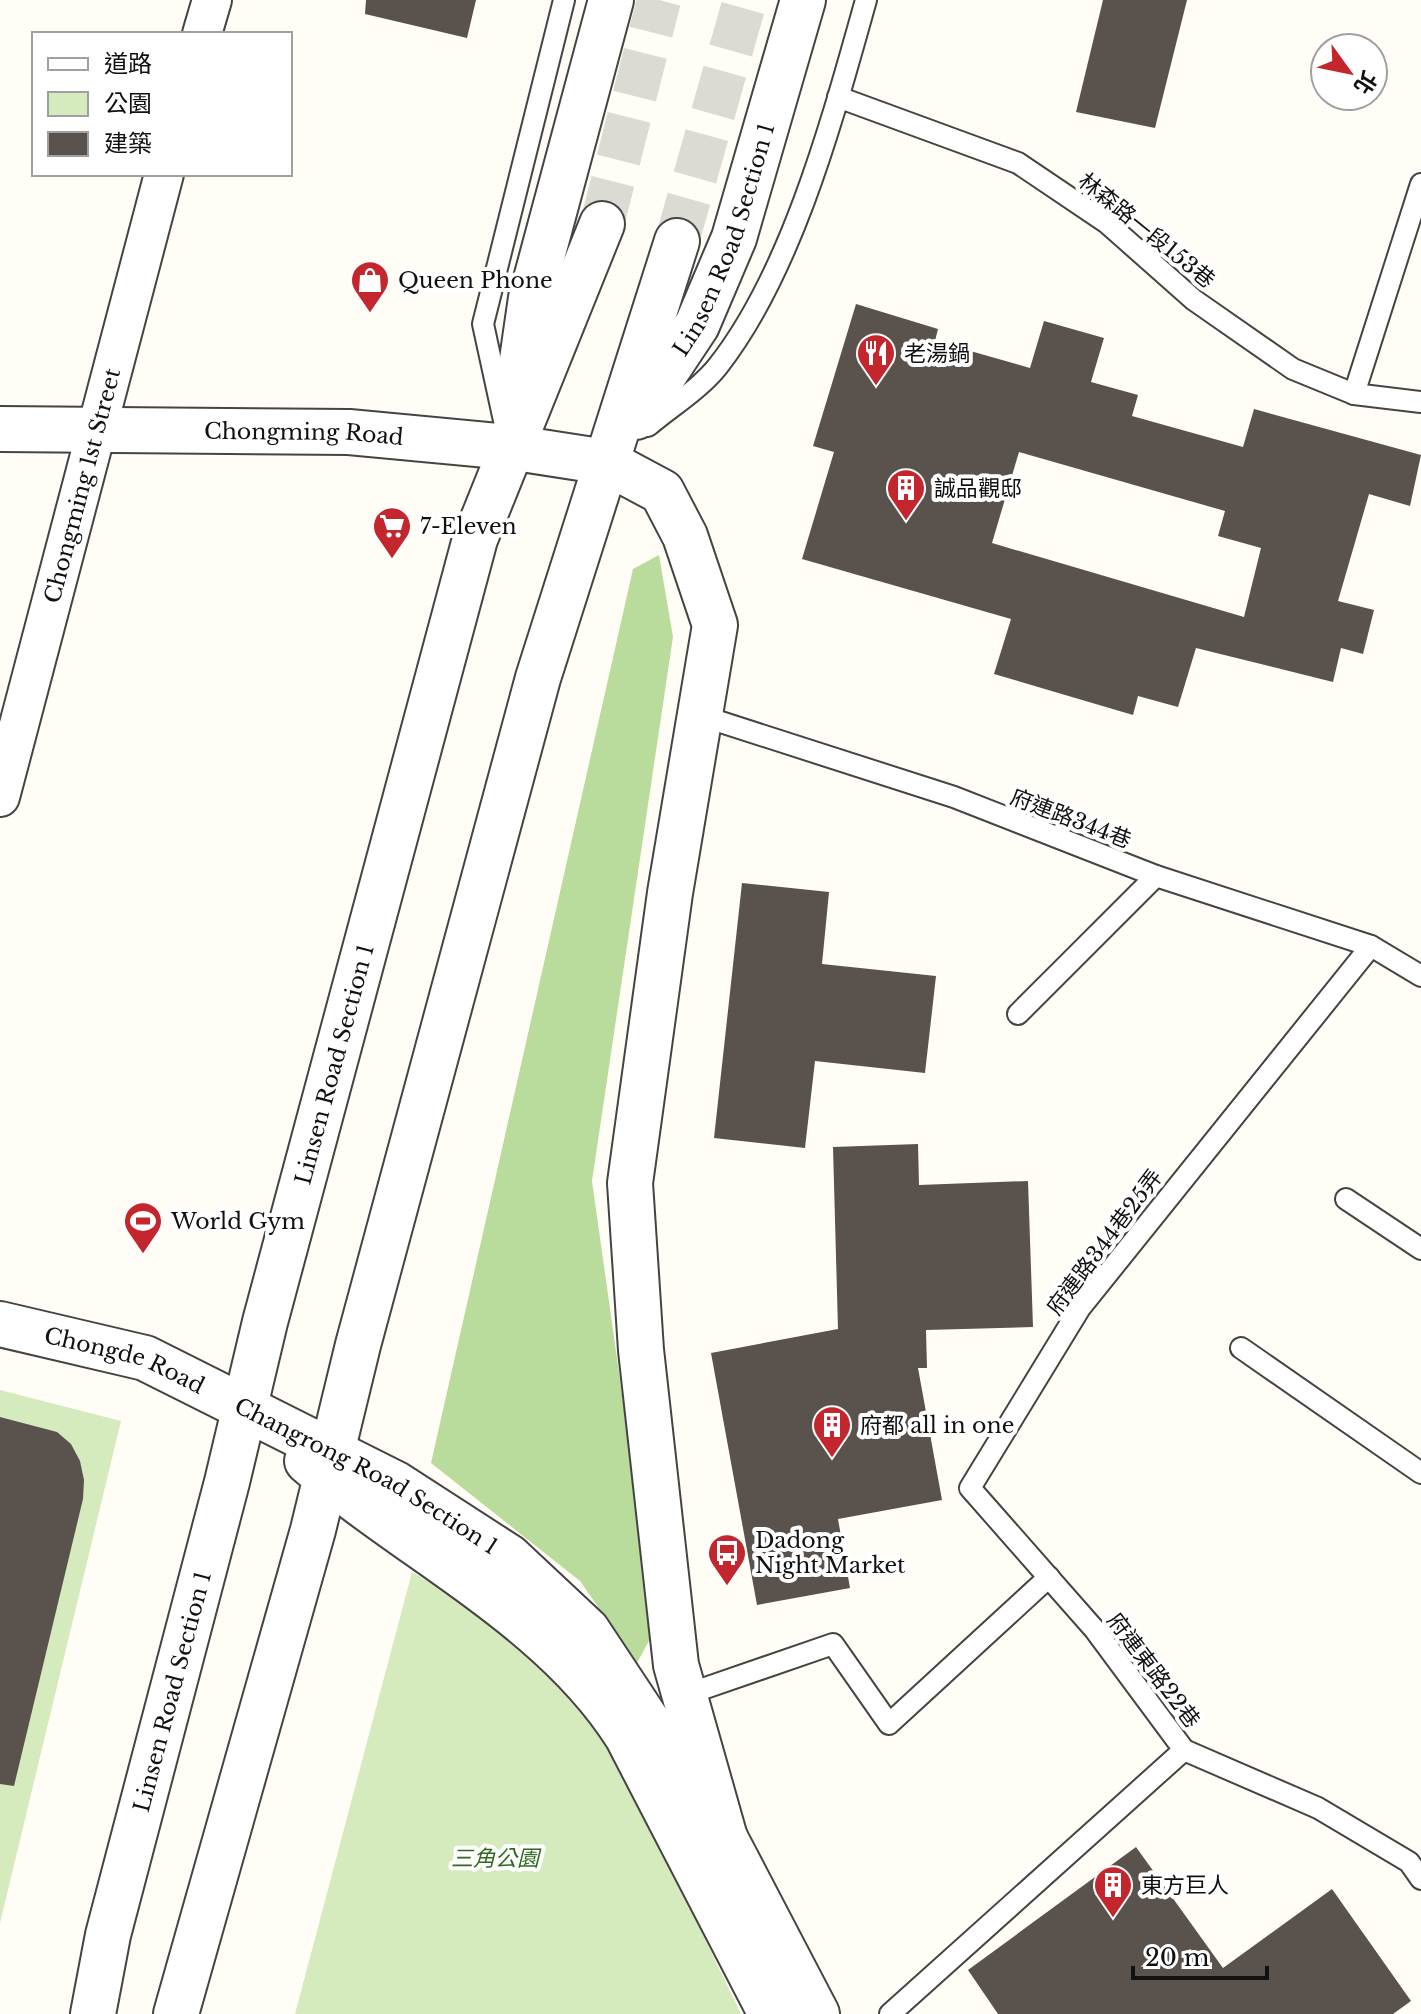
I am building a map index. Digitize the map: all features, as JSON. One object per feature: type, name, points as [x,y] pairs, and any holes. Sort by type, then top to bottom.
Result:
[{"type":"street","points":[[203,32],[212,0]]},
{"type":"street","name":"Linsen Road Section 1","points":[[509,447],[531,298],[611,0]]},
{"type":"street","name":"Linsen Road Section 1","points":[[606,462],[697,325],[734,238],[803,0]]},
{"type":"street","name":"Chongming 1st Street","points":[[0,797],[94,430],[163,176]]},
{"type":"street","name":"Linsen Road Section 1","points":[[93,2014],[108,1935],[265,1322],[471,554],[509,447],[602,224]]},
{"type":"street","name":"Linsen Road Section 1","points":[[176,2014],[328,1464],[538,678],[677,241]]},
{"type":"street","name":"Chongming Road","points":[[0,429],[349,432],[509,447],[606,462],[662,492],[685,536],[715,625],[630,1183],[645,1382],[676,1665],[725,1838]]},
{"type":"street","name":"Chongde Road","points":[[0,1324],[145,1358],[245,1407]]},
{"type":"street","name":"Changrong Road Section 1","points":[[245,1407],[328,1464],[545,1643],[602,1697],[627,1736],[771,2014]]},
{"type":"street","name":"Changrong Road Section 1","points":[[328,1464],[458,1522],[509,1557],[587,1630],[725,1838],[817,2014]]},
{"type":"lane","points":[[509,447],[483,324],[564,0]]},
{"type":"lane","points":[[606,462],[716,368],[772,283],[838,97],[866,0]]},
{"type":"lane","name":"林森路一段153巷","points":[[838,97],[1018,163],[1107,223],[1194,300],[1293,369],[1354,394],[1421,402]]},
{"type":"lane","points":[[1354,394],[1421,184]]},
{"type":"lane","name":"府連路344巷","points":[[699,715],[954,797],[1156,876],[1371,946],[1421,976]]},
{"type":"lane","points":[[1018,1014],[1156,876]]},
{"type":"lane","name":"府連路344巷25弄","points":[[1049,1577],[970,1488],[1080,1308],[1371,946]]},
{"type":"lane","points":[[1346,1199],[1421,1249]]},
{"type":"lane","points":[[1241,1348],[1421,1473]]},
{"type":"lane","points":[[685,1695],[833,1644],[889,1724],[1049,1577]]},
{"type":"lane","name":"府連東路22巷","points":[[1049,1577],[1095,1630],[1184,1750],[1318,1808],[1417,1865]]},
{"type":"lane","points":[[890,2014],[1184,1750]]},
{"type":"green space","points":[[659,555],[673,637],[592,1181],[633,1472],[651,1637],[637,1663],[580,1581],[431,1463],[633,569]]},
{"type":"green space","points":[[0,1390],[121,1421],[0,1923]]},
{"type":"green space","name":"三角公園","points":[[412,1572],[506,1627],[592,1703],[741,2014],[295,2014]]},
{"type":"building","points":[[366,0],[476,0],[467,38],[365,14]]},
{"type":"building","points":[[1103,0],[1187,0],[1155,128],[1076,112]]},
{"type":"building","points":[[856,304],[938,329],[935,341],[1030,368],[1044,321],[1104,338],[1091,382],[1138,395],[1132,416],[1243,447],[1254,409],[1421,455],[1410,506],[1369,494],[1338,601],[1374,610],[1363,654],[1341,648],[1333,682],[1196,648],[1178,707],[1138,696],[1133,715],[994,674],[1011,619],[802,559],[834,452],[813,446]],"holes":[[[1019,452],[1225,511],[1218,536],[1261,548],[1244,617],[992,543]]]},
{"type":"building","points":[[742,883],[829,892],[822,964],[936,976],[925,1073],[815,1061],[805,1148],[714,1138]]},
{"type":"building","points":[[918,1144],[919,1185],[1028,1181],[1033,1327],[926,1330],[927,1368],[918,1368],[942,1500],[838,1519],[850,1588],[757,1605],[711,1353],[838,1329],[833,1147]]},
{"type":"building","points":[[0,1417],[57,1432],[71,1444],[80,1461],[84,1480],[83,1499],[14,1786],[0,1784]]},
{"type":"building","name":"東方巨人","points":[[1136,1847],[1223,1968],[1332,1889],[1411,2001],[1393,2014],[998,2014],[968,1970]]},
{"type":"tunnel","points":[[602,224],[659,0]]},
{"type":"tunnel","points":[[677,241],[745,0]]},
{"type":"place","name":"Queen Phone","points":[[370,314]]},
{"type":"place","name":"老湯鍋","points":[[876,387]]},
{"type":"place","name":"誠品觀邸","points":[[906,522]]},
{"type":"place","name":"7-Eleven","points":[[392,560]]},
{"type":"place","name":"World Gym","points":[[143,1255]]},
{"type":"place","name":"府都 all in one","points":[[832,1459]]},
{"type":"place","name":"Dadong Night Market","points":[[727,1587]]},
{"type":"place","name":"東方巨人","points":[[1113,1919]]}]
